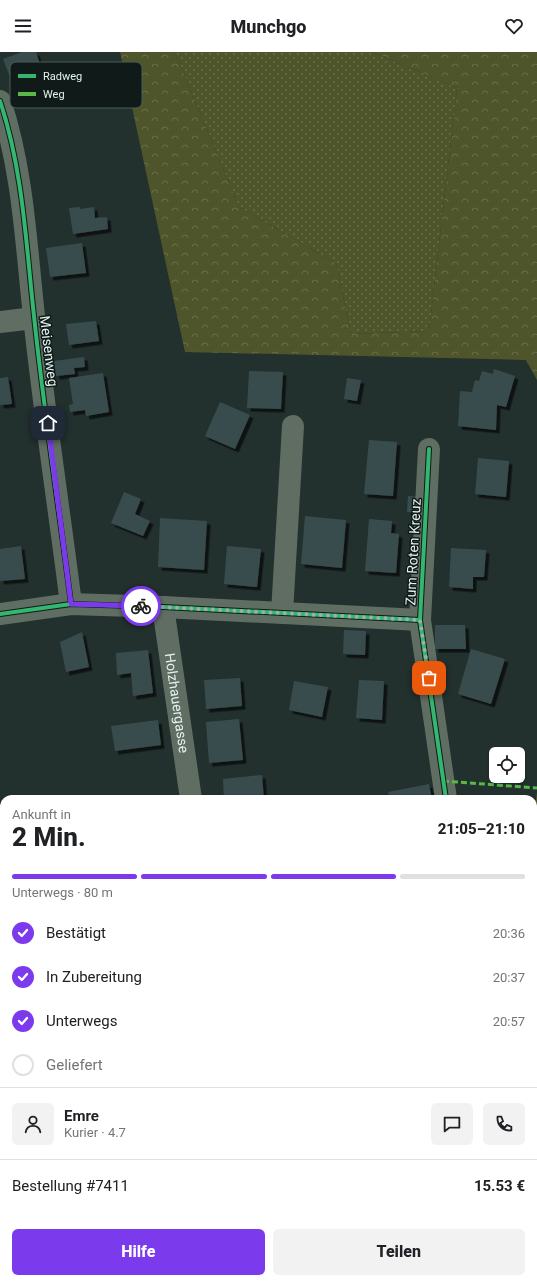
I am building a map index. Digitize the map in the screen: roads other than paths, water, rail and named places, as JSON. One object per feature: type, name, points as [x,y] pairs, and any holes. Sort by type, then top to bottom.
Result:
[{"type":"street","name":"Meisenweg","points":[[0,101],[7,123],[19,177],[34,318],[71,604]]},
{"type":"street","points":[[0,322],[34,318]]},
{"type":"street","points":[[282,613],[293,426]]},
{"type":"street","name":"Zum Roten Kreuz","points":[[429,449],[420,620],[445,795]]},
{"type":"street","points":[[0,614],[71,604],[163,607],[420,620]]},
{"type":"street","name":"Holzhauergasse","points":[[163,607],[190,795]]}]
